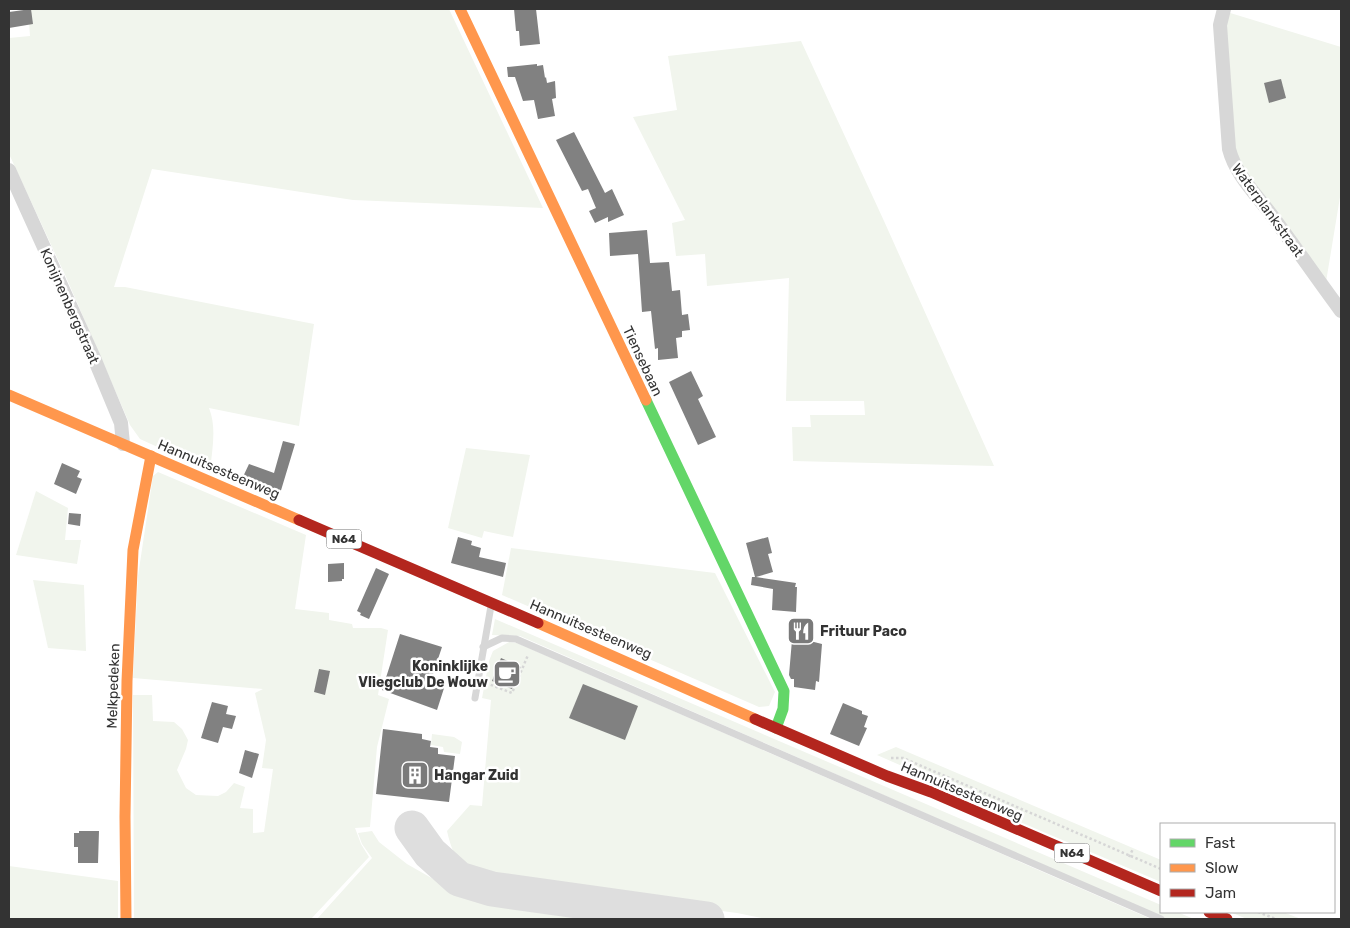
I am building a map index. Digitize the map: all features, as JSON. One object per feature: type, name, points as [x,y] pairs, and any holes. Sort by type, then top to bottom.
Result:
[{"type":"main road","name":"Tiensebaan","points":[[460,9],[784,692],[783,709],[776,728]]},
{"type":"main road","name":"Hannuitsesteenweg","points":[[9,395],[679,684],[776,728],[1160,891]]},
{"type":"main road","name":"Melkpedeken","points":[[126,919],[127,681],[132,559],[150,456]]},
{"type":"main road","points":[[1211,913],[1226,919]]},
{"type":"street","name":"Waterplankstraat","points":[[1224,9],[1220,25],[1231,157],[1246,183],[1341,311]]},
{"type":"street","name":"Konijnenbergstraat","points":[[9,170],[101,374],[121,423],[123,444]]},
{"type":"lane","points":[[475,698],[491,603]]},
{"type":"lane","points":[[483,647],[502,638],[516,639],[1161,919]]},
{"type":"path","points":[[478,680],[512,693],[532,646]]},
{"type":"path","points":[[1261,913],[1276,919]]},
{"type":"shaded area","points":[[28,9],[449,9],[543,208],[353,200],[152,169],[114,287],[125,287],[314,324],[299,426],[209,408],[213,423],[210,471],[140,439],[130,425],[66,277],[9,154],[9,38],[30,36]]},
{"type":"shaded area","points":[[1227,12],[1341,47],[1341,191],[1326,282],[1236,159],[1225,21]]},
{"type":"shaded area","points":[[801,41],[994,466],[793,461],[792,427],[811,427],[810,415],[865,415],[864,401],[786,401],[789,278],[707,286],[705,254],[676,256],[672,223],[685,220],[633,117],[677,110],[668,56]]},
{"type":"shaded area","points":[[466,448],[530,455],[513,537],[484,531],[482,538],[448,528]]},
{"type":"shaded area","points":[[158,472],[306,535],[295,609],[329,613],[329,620],[352,624],[353,628],[381,628],[388,630],[378,695],[389,699],[377,747],[370,827],[355,828],[361,844],[369,857],[311,919],[134,919],[133,695],[152,695],[153,721],[174,722],[182,729],[188,740],[177,770],[186,788],[196,795],[218,796],[226,792],[234,783],[245,787],[240,808],[253,809],[253,833],[264,832],[273,769],[262,768],[266,740],[255,693],[263,689],[133,678],[138,576],[153,476]]},
{"type":"shaded area","points":[[36,491],[68,508],[65,540],[81,540],[77,564],[16,555]]},
{"type":"shaded area","points":[[511,548],[715,573],[775,692],[769,706],[759,707],[502,595]]},
{"type":"shaded area","points":[[33,580],[84,585],[86,651],[48,648]]},
{"type":"shaded area","points":[[495,619],[1160,905],[1160,913],[1179,913],[1194,919],[1167,919],[520,636],[492,635]]},
{"type":"shaded area","points":[[509,642],[517,643],[1151,919],[767,919],[737,913],[497,881],[469,870],[454,852],[447,831],[470,805],[482,806],[491,700],[482,698],[489,661],[493,651]]},
{"type":"shaded area","points":[[432,734],[454,737],[462,742],[460,754],[444,752],[443,747],[431,745]]},
{"type":"shaded area","points":[[896,747],[1160,860],[1160,882],[985,807],[968,795],[877,755]]},
{"type":"shaded area","points":[[372,831],[379,842],[407,864],[442,884],[473,893],[621,913],[633,919],[317,919],[372,858],[362,844],[358,833]]},
{"type":"shaded area","points":[[9,866],[118,881],[118,919],[9,919]]},
{"type":"shaded area","points":[[1232,913],[1286,913],[1301,919],[1247,919]]},
{"type":"building","points":[[31,9],[33,24],[9,28],[9,12]]},
{"type":"building","points":[[514,9],[536,9],[540,44],[520,46],[519,31],[516,31]]},
{"type":"building","points":[[537,64],[537,66],[543,65],[547,83],[555,81],[556,98],[552,99],[555,116],[538,119],[534,100],[523,101],[515,77],[508,77],[507,67]]},
{"type":"building","points":[[1281,79],[1286,98],[1269,103],[1264,83]]},
{"type":"building","points":[[574,132],[605,193],[612,189],[624,215],[608,222],[608,217],[595,223],[589,211],[596,208],[588,189],[582,191],[556,140]]},
{"type":"building","points":[[647,230],[650,263],[669,262],[672,291],[680,290],[682,315],[688,314],[690,330],[682,331],[682,337],[676,338],[678,358],[658,360],[658,348],[655,349],[651,311],[642,312],[638,254],[610,256],[609,233]]},
{"type":"building","points":[[691,371],[703,396],[698,399],[716,437],[698,445],[669,382]]},
{"type":"building","points":[[283,441],[295,444],[279,497],[241,481],[249,464],[274,473]]},
{"type":"building","points":[[62,463],[80,471],[77,477],[82,479],[76,494],[54,484]]},
{"type":"building","points":[[69,513],[81,514],[80,526],[68,524]]},
{"type":"building","points":[[458,537],[472,541],[471,545],[481,548],[479,557],[506,563],[503,577],[451,563]]},
{"type":"building","points":[[768,537],[772,553],[768,554],[773,572],[756,577],[796,583],[796,612],[772,610],[773,589],[751,585],[752,577],[755,577],[746,543]]},
{"type":"building","points":[[344,563],[344,579],[342,581],[328,582],[328,564]]},
{"type":"building","points":[[376,568],[389,574],[369,619],[360,615],[361,613],[357,611]]},
{"type":"building","points":[[791,620],[812,622],[810,641],[822,644],[819,682],[816,681],[815,690],[794,687],[794,679],[791,679],[789,675],[792,640],[789,640]]},
{"type":"building","points":[[400,634],[442,647],[432,677],[446,682],[437,710],[382,690]]},
{"type":"building","name":"Koninklijke Vliegclub De Wouw","points":[[501,658],[521,667],[512,689],[492,681]]},
{"type":"building","points":[[319,669],[330,671],[325,695],[314,692]]},
{"type":"building","points":[[583,684],[638,706],[625,740],[569,718]]},
{"type":"building","points":[[212,702],[228,706],[226,714],[236,716],[232,729],[223,727],[218,743],[201,738]]},
{"type":"building","points":[[843,703],[862,711],[862,714],[868,716],[864,727],[867,728],[859,746],[830,734]]},
{"type":"building","name":"Hangar Zuid","points":[[383,729],[422,734],[422,739],[431,741],[430,747],[438,748],[438,754],[455,756],[449,802],[376,794]]},
{"type":"building","points":[[245,750],[259,754],[252,778],[239,773]]},
{"type":"building","points":[[79,831],[99,831],[98,863],[78,863],[78,847],[74,847],[74,833],[79,833]]},
{"type":"taxiway","points":[[412,828],[430,853],[459,879],[492,889],[707,919]]},
{"type":"traffic: fast","points":[[646,400],[784,691],[783,709],[776,728]]},
{"type":"traffic: slow","points":[[460,9],[646,400]]},
{"type":"traffic: slow","points":[[9,395],[299,520]]},
{"type":"traffic: slow","points":[[126,919],[127,681],[133,550],[151,456]]},
{"type":"traffic: slow","points":[[538,623],[755,719]]},
{"type":"traffic: jam","points":[[299,520],[538,623]]},
{"type":"traffic: jam","points":[[755,719],[1160,891]]},
{"type":"traffic: jam","points":[[1212,913],[1227,919]]},
{"type":"place","name":"Frituur Paco","points":[[801,631]]},
{"type":"place","name":"Koninklijke Vliegclub De Wouw","points":[[507,674]]},
{"type":"place","name":"Hangar Zuid","points":[[415,775]]}]
